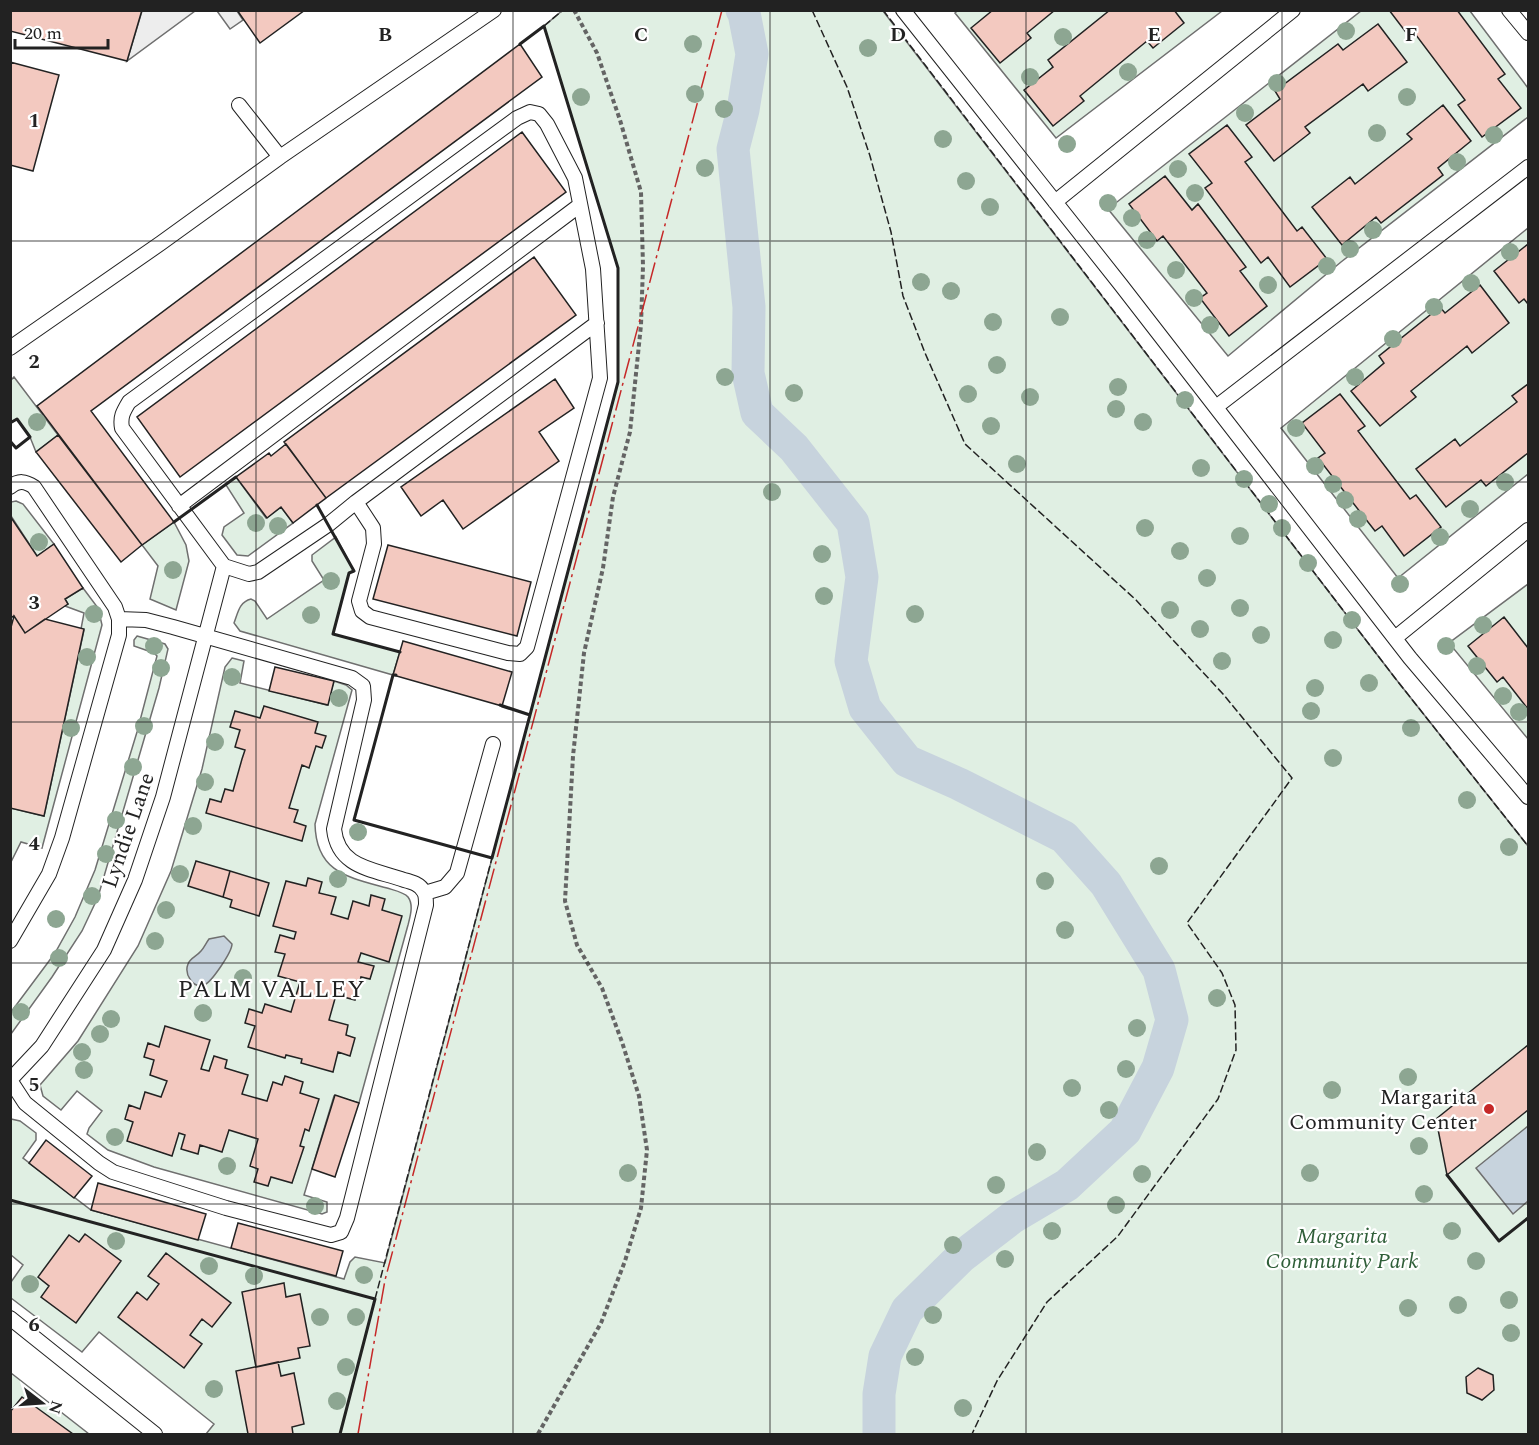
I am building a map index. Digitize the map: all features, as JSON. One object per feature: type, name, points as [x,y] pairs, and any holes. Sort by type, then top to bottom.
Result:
[{"type":"lane","points":[[10,348],[280,157],[494,10]]},
{"type":"lane","points":[[903,10],[1395,638],[1528,797]]},
{"type":"lane","points":[[1055,202],[1293,10]]},
{"type":"lane","points":[[1509,10],[1528,33]]},
{"type":"lane","points":[[239,105],[280,157]]},
{"type":"lane","points":[[356,502],[373,528],[374,544],[359,601],[362,611],[370,617],[520,654],[527,647],[596,401],[600,378],[597,323],[593,269],[575,178],[547,123],[539,114],[530,112],[517,118],[129,402],[120,419],[122,428],[224,566],[249,574],[258,572],[328,524],[356,502],[597,323]]},
{"type":"lane","points":[[1216,407],[1528,167]]},
{"type":"lane","points":[[179,506],[580,205]]},
{"type":"lane","points":[[10,487],[17,482],[26,482],[34,487],[116,607],[120,618],[119,635],[52,865],[33,905],[10,941]]},
{"type":"lane","points":[[1395,638],[1528,530]]},
{"type":"lane","name":"Lyndie Lane","points":[[11,1080],[42,1046],[104,950],[131,890],[163,797],[224,566]]},
{"type":"lane","points":[[11,1080],[25,1103],[113,1172],[226,1208],[331,1235],[341,1232],[353,1195],[426,905],[425,893],[417,884],[353,862],[341,853],[335,842],[334,829],[364,700],[363,686],[352,678],[206,636],[147,620],[120,618]]},
{"type":"lane","points":[[425,893],[445,887],[457,873],[493,744]]},
{"type":"lane","points":[[10,1318],[155,1434]]},
{"type":"path","points":[[537,1434],[602,1323],[625,1261],[641,1208],[647,1150],[639,1096],[622,1042],[602,988],[577,945],[565,901],[573,756],[584,653],[603,568],[613,497],[630,432],[641,325],[643,266],[641,192],[597,53],[574,10]]},
{"type":"green space","name":"Margarita Community Park","points":[[563,10],[883,11],[1395,678],[1528,846],[1528,1434],[206,1434],[214,1424],[99,1332],[82,1352],[11,1298],[11,1282],[23,1265],[11,1255],[11,1119],[20,1121],[36,1133],[36,1140],[23,1158],[91,1210],[344,1279],[350,1262],[355,1257],[385,1263],[618,382],[618,268],[544,26]]},
{"type":"green space","points":[[958,10],[1222,11],[1056,138],[955,13]]},
{"type":"green space","points":[[1361,11],[1470,11],[1528,88],[1528,117],[1341,262],[1228,356],[1108,209]]},
{"type":"green space","points":[[1528,228],[1528,474],[1398,578],[1281,428]]},
{"type":"green space","points":[[14,377],[58,435],[36,452],[30,437],[17,419],[11,423],[11,380]]},
{"type":"green space","points":[[236,477],[266,518],[281,507],[293,523],[248,556],[237,555],[222,535],[224,527],[244,513],[226,485]]},
{"type":"green space","points":[[16,501],[23,504],[54,544],[37,556],[11,516],[11,502]]},
{"type":"green space","points":[[174,522],[186,545],[189,561],[176,610],[150,599],[158,566],[142,545]]},
{"type":"green space","points":[[336,537],[354,571],[349,573],[333,634],[400,652],[393,675],[240,631],[234,623],[240,608],[247,600],[255,601],[267,619],[324,580],[312,561],[312,555]]},
{"type":"green space","points":[[1528,584],[1528,739],[1449,643]]},
{"type":"green space","points":[[83,588],[98,608],[102,625],[42,848],[21,842],[11,862],[11,808],[44,816],[84,630],[81,629],[84,613],[65,606],[68,604],[65,599]]},
{"type":"green space","points":[[137,636],[165,644],[168,649],[159,688],[98,897],[82,931],[11,1034],[11,1012],[55,953],[75,917],[95,870],[137,732],[157,656],[134,646]]},
{"type":"green space","points":[[232,658],[244,661],[240,683],[327,705],[334,681],[352,690],[315,824],[317,840],[321,853],[336,870],[347,876],[401,892],[408,897],[411,904],[408,925],[359,1103],[334,1096],[304,1195],[327,1202],[327,1212],[322,1214],[154,1167],[108,1150],[87,1134],[102,1111],[77,1091],[61,1110],[43,1096],[40,1085],[78,1041],[138,946],[171,871],[202,769],[225,667]]},
{"type":"green space","points":[[11,1373],[89,1434],[11,1434]]},
{"type":"shaded area","points":[[142,11],[195,11],[127,61]]},
{"type":"shaded area","points":[[217,11],[237,11],[243,20],[230,29]]},
{"type":"shaded area","points":[[224,936],[232,944],[225,960],[207,983],[196,985],[188,976],[189,962],[202,950],[209,939]]},
{"type":"shaded area","points":[[1528,1126],[1528,1201],[1513,1214],[1476,1168]]},
{"type":"building","points":[[10,10],[142,10],[127,61],[10,31]]},
{"type":"building","points":[[237,10],[305,10],[260,43]]},
{"type":"building","points":[[993,10],[1055,10],[1027,33],[1031,38],[1000,63],[971,28]]},
{"type":"building","points":[[1110,10],[1174,10],[1184,23],[1153,48],[1147,41],[1080,96],[1084,101],[1053,126],[1024,90],[1053,67],[1048,60]]},
{"type":"building","points":[[1389,10],[1457,10],[1505,74],[1498,79],[1521,108],[1482,137],[1458,105],[1465,100],[1413,31],[1408,35]]},
{"type":"building","points":[[1378,24],[1407,62],[1368,91],[1363,84],[1305,127],[1310,133],[1274,161],[1246,125],[1280,99],[1275,91],[1338,44],[1343,50]]},
{"type":"building","points":[[520,44],[542,77],[91,411],[174,522],[142,545],[37,406]]},
{"type":"building","points":[[10,62],[59,75],[33,171],[10,165]]},
{"type":"building","points":[[1443,105],[1471,141],[1438,168],[1443,175],[1381,223],[1376,217],[1342,245],[1312,207],[1350,177],[1355,184],[1412,139],[1407,134]]},
{"type":"building","points":[[1227,125],[1252,157],[1245,162],[1297,231],[1302,227],[1327,259],[1290,287],[1268,257],[1261,263],[1205,188],[1212,183],[1189,154]]},
{"type":"building","points":[[522,132],[566,192],[180,477],[137,417]]},
{"type":"building","points":[[1165,176],[1192,210],[1198,204],[1246,267],[1240,271],[1267,306],[1229,336],[1200,298],[1207,293],[1163,236],[1157,241],[1129,204]]},
{"type":"building","points":[[1528,244],[1528,304],[1524,299],[1519,303],[1494,271]]},
{"type":"building","points":[[534,257],[576,315],[326,498],[284,442]]},
{"type":"building","points":[[1480,285],[1509,323],[1472,353],[1467,346],[1411,391],[1416,397],[1380,426],[1351,391],[1384,363],[1379,356],[1440,307],[1445,313]]},
{"type":"building","points":[[555,379],[574,408],[539,432],[559,461],[463,529],[443,500],[421,516],[401,487]]},
{"type":"building","points":[[1528,384],[1528,453],[1486,486],[1481,480],[1446,507],[1416,469],[1455,439],[1460,446],[1517,402],[1512,396]]},
{"type":"building","points":[[1340,394],[1365,426],[1358,431],[1410,499],[1416,495],[1441,527],[1404,556],[1382,526],[1375,531],[1318,458],[1325,453],[1302,423]]},
{"type":"building","points":[[58,435],[142,545],[121,562],[36,452]]},
{"type":"building","points":[[286,444],[326,498],[293,523],[281,507],[267,518],[236,477],[269,453],[271,456]]},
{"type":"building","points":[[10,516],[37,556],[54,544],[83,588],[65,599],[68,604],[25,633],[14,616],[10,618]]},
{"type":"building","points":[[388,545],[531,582],[517,636],[373,599]]},
{"type":"building","points":[[14,616],[25,633],[45,619],[84,629],[44,816],[10,808],[10,631]]},
{"type":"building","points":[[1504,617],[1528,648],[1528,709],[1503,677],[1497,682],[1468,646]]},
{"type":"building","points":[[403,641],[512,672],[502,706],[393,675]]},
{"type":"building","points":[[275,667],[334,681],[328,705],[269,691]]},
{"type":"building","points":[[264,706],[318,722],[315,733],[326,736],[322,748],[316,746],[309,768],[302,765],[289,808],[298,810],[294,822],[306,826],[302,841],[206,813],[210,799],[221,802],[225,789],[233,791],[245,750],[235,747],[240,730],[230,727],[235,711],[260,718]]},
{"type":"building","points":[[196,861],[230,871],[223,897],[188,886]]},
{"type":"building","points":[[230,871],[269,883],[259,916],[230,907],[232,900],[223,897]]},
{"type":"building","points":[[308,878],[322,882],[319,893],[336,897],[331,914],[348,919],[353,901],[369,906],[371,895],[385,899],[382,910],[402,916],[389,962],[361,953],[358,962],[374,966],[370,979],[361,977],[355,1000],[336,995],[329,1020],[348,1025],[346,1035],[355,1038],[350,1056],[338,1052],[333,1072],[301,1063],[302,1059],[286,1055],[285,1058],[248,1047],[255,1026],[245,1023],[249,1009],[262,1013],[265,1004],[291,1012],[300,982],[278,976],[285,954],[275,952],[280,935],[294,939],[296,932],[273,926],[286,881],[306,886]]},
{"type":"building","points":[[165,1026],[210,1040],[201,1069],[209,1071],[214,1056],[227,1060],[225,1068],[248,1075],[242,1094],[267,1101],[273,1082],[282,1085],[285,1076],[303,1082],[300,1093],[319,1099],[309,1131],[305,1129],[300,1146],[304,1147],[292,1183],[271,1177],[268,1186],[254,1182],[258,1169],[250,1166],[258,1139],[229,1130],[222,1152],[200,1145],[198,1154],[181,1149],[185,1135],[179,1133],[172,1156],[127,1141],[133,1122],[125,1119],[129,1105],[140,1109],[145,1092],[161,1097],[167,1081],[150,1075],[154,1060],[144,1057],[148,1043],[159,1047]]},
{"type":"building","name":"Margarita Community Center","points":[[1528,1045],[1528,1110],[1447,1175],[1436,1119]]},
{"type":"building","points":[[335,1095],[359,1103],[335,1177],[312,1169]]},
{"type":"building","points":[[46,1140],[92,1176],[74,1198],[29,1163]]},
{"type":"building","points":[[98,1183],[206,1214],[198,1240],[91,1210]]},
{"type":"building","points":[[238,1223],[343,1251],[336,1276],[231,1248]]},
{"type":"building","points":[[85,1234],[121,1261],[76,1323],[41,1297],[49,1286],[38,1277],[69,1235],[79,1242]]},
{"type":"building","points":[[166,1253],[231,1303],[212,1327],[202,1319],[190,1335],[202,1344],[184,1368],[118,1317],[137,1292],[147,1300],[159,1284],[148,1276]]},
{"type":"building","points":[[284,1283],[286,1297],[300,1294],[310,1346],[298,1348],[300,1358],[256,1367],[242,1292]]},
{"type":"building","points":[[278,1362],[281,1376],[294,1373],[304,1424],[292,1427],[293,1434],[248,1434],[236,1371]]},
{"type":"building","points":[[1478,1368],[1493,1375],[1494,1390],[1482,1400],[1467,1393],[1466,1377]]},
{"type":"building","points":[[22,1397],[73,1434],[10,1434],[10,1412]]},
{"type":"waterway","points":[[742,10],[752,54],[743,110],[733,149],[749,307],[748,373],[757,413],[794,448],[853,523],[862,577],[851,661],[865,708],[907,761],[959,784],[1064,837],[1106,884],[1159,970],[1172,1020],[1158,1068],[1125,1131],[1067,1185],[1013,1217],[961,1257],[907,1310],[885,1356],[879,1394],[879,1434]]},
{"type":"fence","points":[[544,26],[563,10]]},
{"type":"fence","points":[[812,10],[847,87],[870,156],[891,232],[903,296],[965,444],[1136,600],[1223,694],[1292,778],[1187,923],[1222,973],[1235,1005],[1236,1050],[1218,1099],[1118,1236],[1047,1302],[997,1381],[972,1434]]},
{"type":"fence","points":[[883,10],[1395,678],[1528,846]]},
{"type":"fence","points":[[375,1299],[492,858]]},
{"type":"wall","points":[[500,705],[530,715],[618,382],[618,268],[544,26],[520,44]]},
{"type":"wall","points":[[10,423],[17,419],[30,437],[16,448],[10,441]]},
{"type":"wall","points":[[174,522],[236,477]]},
{"type":"wall","points":[[317,505],[354,571],[349,573],[333,634],[400,652]]},
{"type":"wall","points":[[396,675],[393,675],[354,820],[492,858],[530,715],[502,706]]},
{"type":"wall","points":[[1447,1175],[1499,1241],[1528,1218]]},
{"type":"wall","points":[[10,1200],[375,1299],[340,1434]]},
{"type":"power","points":[[358,1434],[385,1280],[722,10]]},
{"type":"place","name":"Margarita Community Center","points":[[1489,1109]]},
{"type":"district","name":"PALM VALLEY","points":[[272,989]]}]
